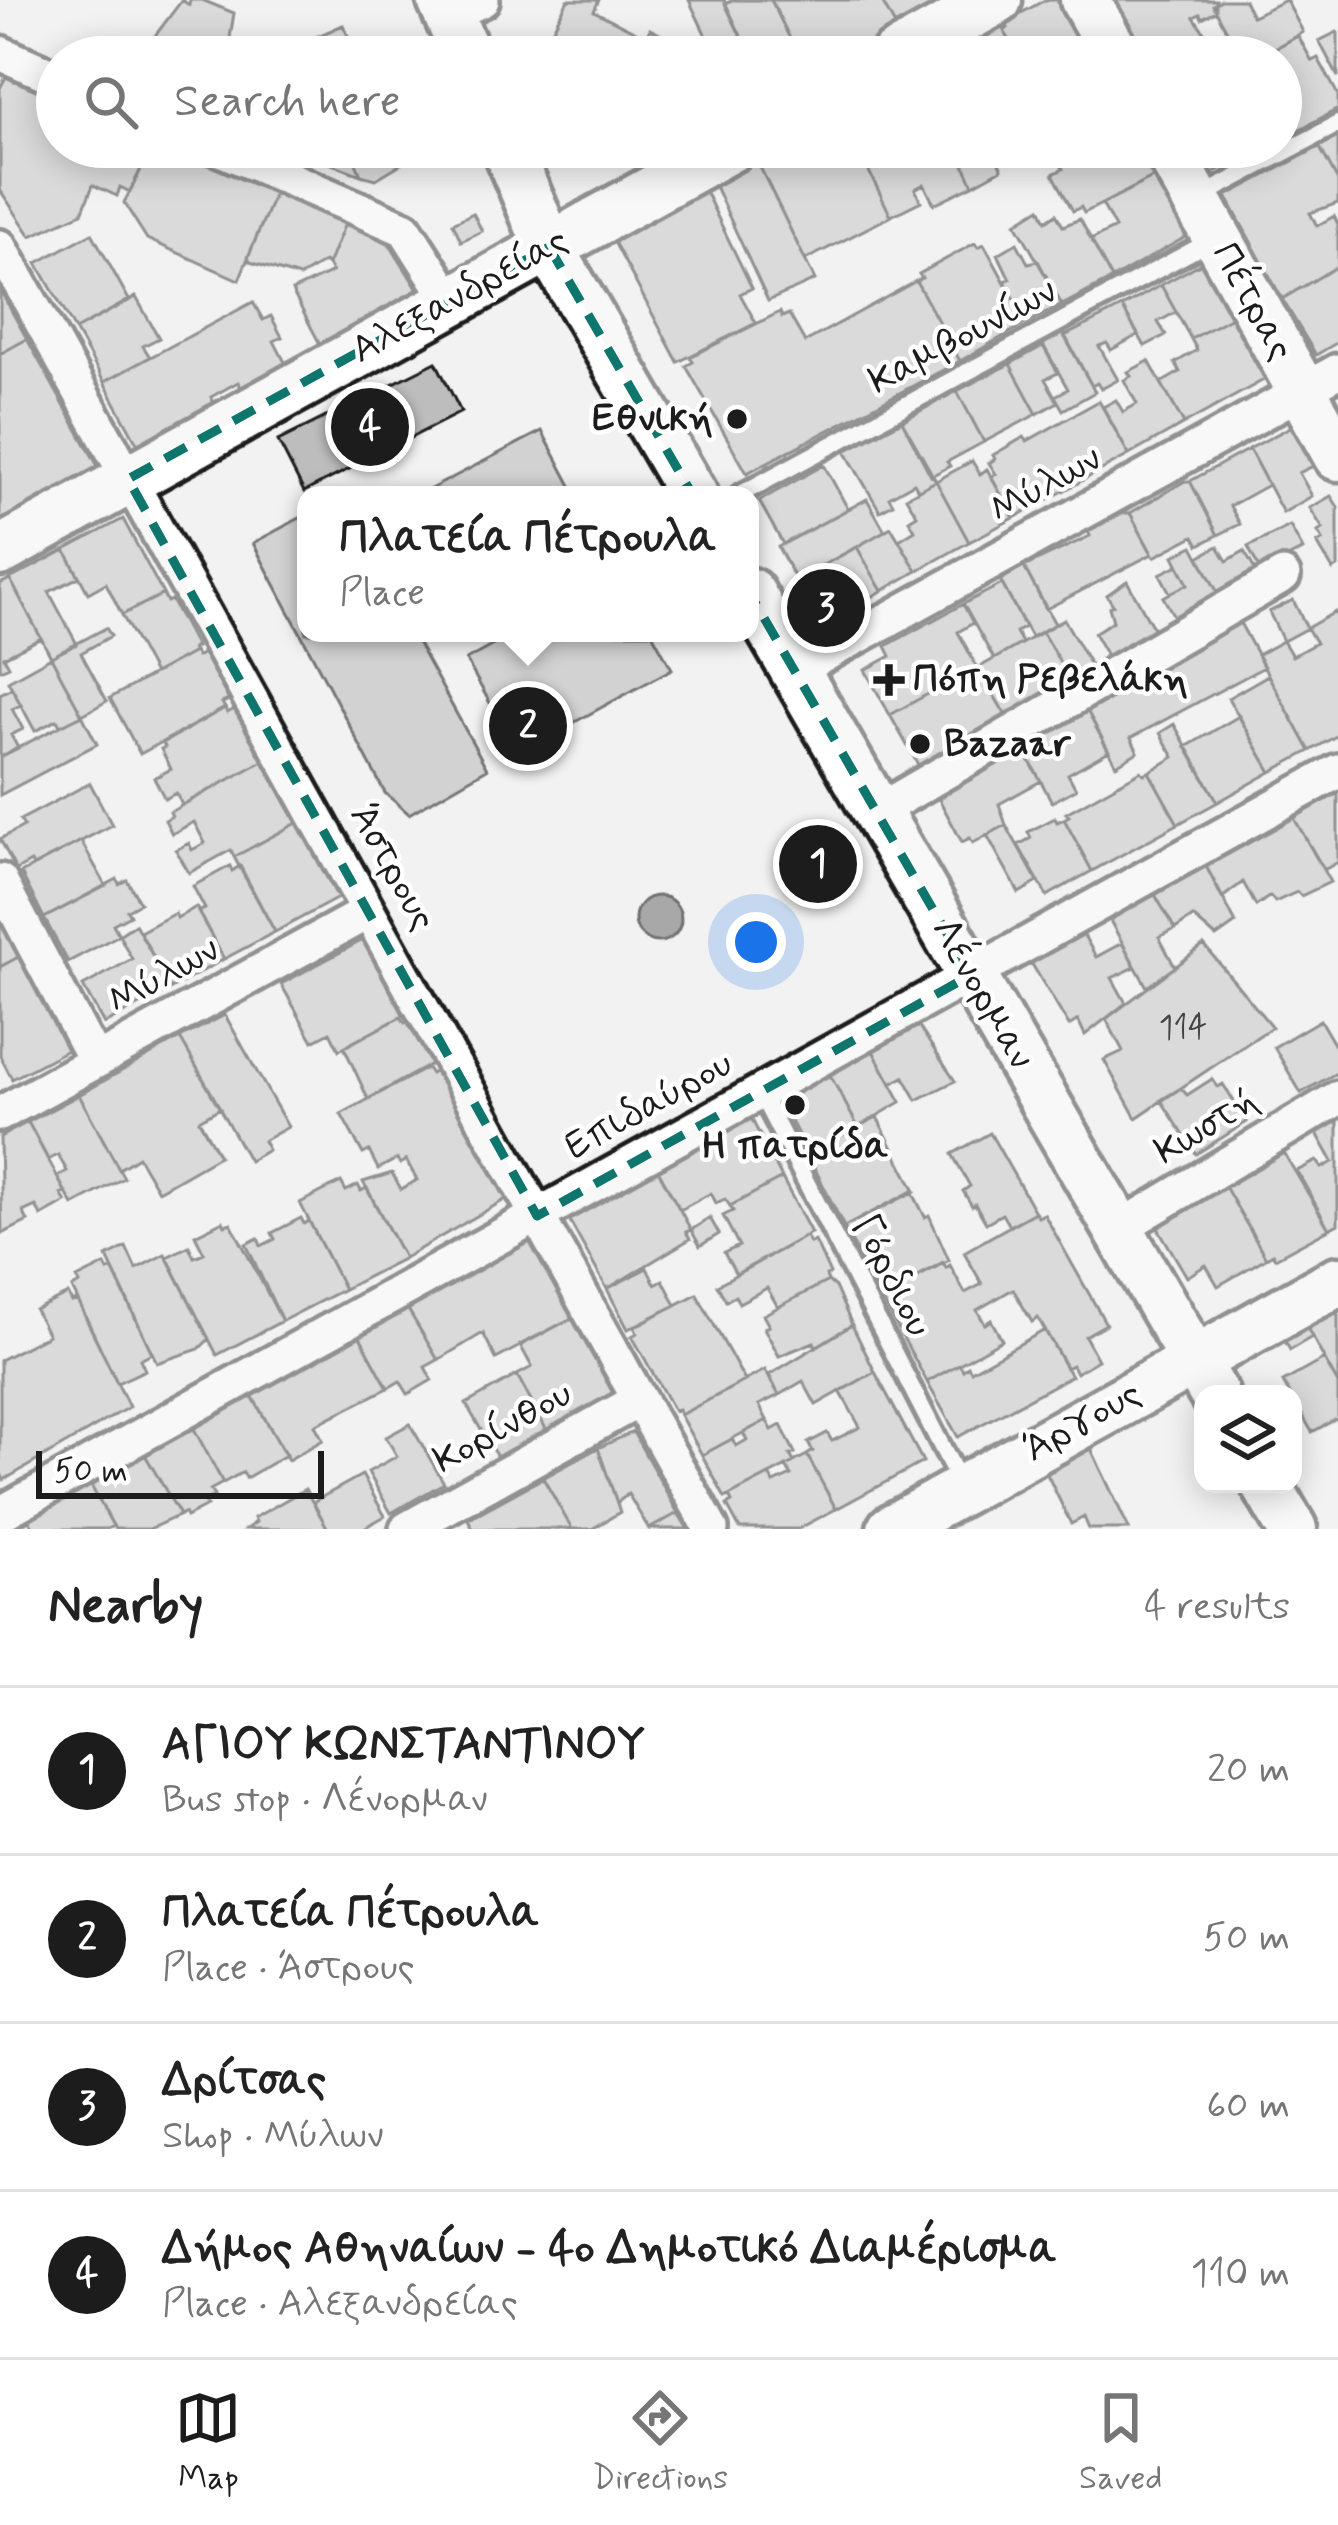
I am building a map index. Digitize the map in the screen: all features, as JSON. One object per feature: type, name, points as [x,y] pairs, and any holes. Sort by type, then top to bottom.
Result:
[{"type":"main road","points":[[932,36],[997,0]]},
{"type":"main road","points":[[1085,0],[1105,36]]},
{"type":"main road","points":[[515,168],[549,247],[688,486]]},
{"type":"main road","name":"Αλεξανδρείας","points":[[0,551],[693,168]]},
{"type":"main road","name":"Πέτρας","points":[[1178,168],[1206,219],[1320,381],[1338,456]]},
{"type":"main road","name":"Λένορμαν","points":[[759,609],[1204,1377]]},
{"type":"main road","name":"Άργους","points":[[892,1529],[963,1489],[1204,1377],[1338,1281]]},
{"type":"main road","points":[[1271,1493],[1292,1529]]},
{"type":"street","points":[[0,53],[36,69]]},
{"type":"street","points":[[264,168],[405,230],[450,300]]},
{"type":"street","name":"Άστρους","points":[[0,247],[711,1529]]},
{"type":"street","name":"Μύλων","points":[[795,671],[1320,381]]},
{"type":"street","points":[[876,812],[1283,576]]},
{"type":"street","name":"Επιδαύρου","points":[[4,1515],[1338,771]]},
{"type":"street","points":[[0,881],[95,1061]]},
{"type":"street","name":"Μύλων","points":[[0,1114],[368,912]]},
{"type":"street","name":"Κωστή","points":[[1118,1229],[1338,1098]]},
{"type":"street","name":"Κορίνθου","points":[[407,1529],[640,1400]]},
{"type":"lane","name":"Καμβουνίων","points":[[1302,150],[1338,124]]},
{"type":"lane","name":"Καμβουνίων","points":[[755,486],[1206,219],[1277,168]]},
{"type":"lane","name":"Γόρδιου","points":[[760,1092],[963,1489]]},
{"type":"highlighted area","points":[[549,247],[971,975],[537,1216],[128,479]]},
{"type":"shaded area","points":[[542,431],[571,486],[436,486]]},
{"type":"shaded area","points":[[297,520],[297,626],[253,543]]},
{"type":"shaded area","points":[[305,642],[417,642],[487,769],[409,814],[385,793]]},
{"type":"shaded area","points":[[499,642],[657,642],[672,669],[518,753],[466,660]]},
{"type":"shaded area","points":[[658,896],[674,903],[681,919],[674,935],[658,942],[642,935],[635,919],[642,903]]},
{"type":"building","points":[[182,0],[189,5],[190,0],[202,0],[234,13],[230,36],[155,36]]},
{"type":"building","points":[[568,0],[599,0],[594,11],[644,36],[549,36]]},
{"type":"building","points":[[689,0],[724,0],[741,36],[706,36]]},
{"type":"building","points":[[771,0],[789,36],[741,36],[725,4]]},
{"type":"building","points":[[771,0],[881,0],[898,31],[888,36],[789,36]]},
{"type":"building","points":[[881,0],[936,0],[940,7],[898,31]]},
{"type":"building","points":[[1045,0],[1064,0],[1084,36],[1007,36],[1005,22]]},
{"type":"building","points":[[1116,0],[1216,0],[1216,11],[1194,17],[1207,36],[1136,36]]},
{"type":"building","points":[[1221,0],[1244,0],[1252,16],[1286,0],[1303,32],[1296,36],[1230,36],[1213,5]]},
{"type":"building","points":[[343,25],[348,36],[318,36]]},
{"type":"building","points":[[1001,25],[1007,36],[982,36]]},
{"type":"building","points":[[1338,33],[1338,77],[1319,41]]},
{"type":"building","points":[[1302,43],[1312,61],[1318,58],[1338,95],[1338,109],[1302,128]]},
{"type":"building","points":[[6,77],[36,86],[36,168],[142,168],[130,192],[120,187],[117,196],[93,185],[82,213],[31,236],[0,190],[0,88]]},
{"type":"building","points":[[1338,136],[1338,181],[1319,146]]},
{"type":"building","points":[[1319,146],[1338,181],[1338,203],[1310,213],[1317,226],[1334,216],[1338,266],[1282,299],[1226,196],[1278,168],[1302,168],[1302,155]]},
{"type":"building","points":[[142,168],[225,168],[276,190],[239,280],[147,239],[124,203]]},
{"type":"building","points":[[358,168],[394,168],[376,179],[361,175]]},
{"type":"building","points":[[739,168],[760,168],[815,280],[768,301],[713,182]]},
{"type":"building","points":[[760,168],[867,168],[891,216],[805,260]]},
{"type":"building","points":[[867,168],[965,168],[973,185],[934,204],[924,184],[915,189],[921,201],[891,216]]},
{"type":"building","points":[[965,168],[1001,168],[1002,169],[973,185]]},
{"type":"building","points":[[1157,168],[1160,174],[1084,213],[1081,207],[1073,211],[1053,174],[1063,169]]},
{"type":"building","points":[[1160,174],[1191,234],[1112,279],[1091,240],[1115,228],[1102,204]]},
{"type":"building","points":[[703,187],[752,288],[740,294],[756,323],[678,362],[613,240]]},
{"type":"building","points":[[276,190],[346,221],[328,265],[324,262],[299,277],[250,262]]},
{"type":"building","points":[[1040,208],[1046,221],[1056,214],[1063,226],[1080,219],[1112,279],[1062,305],[1016,223]]},
{"type":"building","points":[[473,213],[482,231],[461,241],[453,223]]},
{"type":"building","points":[[346,221],[388,242],[420,293],[321,346],[292,291],[332,272],[328,265]]},
{"type":"building","points":[[92,233],[129,300],[75,330],[37,263]]},
{"type":"building","points":[[975,243],[978,247],[984,244],[1027,323],[960,361],[916,281],[922,278],[919,274]]},
{"type":"building","points":[[1017,243],[1028,263],[1038,261],[1062,305],[1027,323],[1005,281],[1010,279],[998,254]]},
{"type":"building","points":[[1207,260],[1237,314],[1191,339],[1161,285]]},
{"type":"building","points":[[1338,266],[1338,342],[1316,355],[1282,299]]},
{"type":"building","points":[[916,281],[960,361],[747,473],[686,366],[693,362],[690,357],[780,312],[782,317],[789,314],[805,342]]},
{"type":"building","points":[[1161,285],[1176,312],[1158,322],[1166,335],[1145,346],[1122,307]]},
{"type":"building","points":[[0,290],[27,339],[0,354]]},
{"type":"building","points":[[136,297],[159,338],[143,346],[150,357],[104,382],[75,330]]},
{"type":"building","points":[[253,302],[263,320],[271,316],[282,337],[274,341],[288,368],[243,391],[238,382],[211,397],[216,406],[139,447],[104,382]]},
{"type":"building","points":[[1122,307],[1138,335],[1111,350],[1107,343],[1099,346],[1118,380],[1101,389],[1097,383],[1092,386],[1065,336]]},
{"type":"building","points":[[1237,314],[1271,376],[1184,424],[1161,383],[1180,372],[1175,363],[1197,350],[1191,339]]},
{"type":"building","points":[[1062,332],[1095,392],[1063,410],[1055,396],[1068,389],[1042,343]]},
{"type":"building","points":[[27,339],[99,468],[0,525],[0,354]]},
{"type":"building","points":[[1043,346],[1058,373],[1045,379],[1058,402],[1037,414],[1010,364]]},
{"type":"building","points":[[1149,361],[1184,424],[1129,455],[1103,407],[1116,400],[1123,412],[1137,404],[1124,380],[1131,376],[1128,372]]},
{"type":"building","points":[[436,362],[461,412],[316,486],[301,486],[278,441]]},
{"type":"building","points":[[1010,364],[1037,414],[984,442],[957,391]]},
{"type":"building","points":[[957,391],[984,442],[931,476],[902,421]]},
{"type":"building","points":[[1099,401],[1129,455],[1014,518],[991,477],[996,474],[989,463],[993,455]]},
{"type":"building","points":[[902,421],[936,481],[918,490],[914,483],[889,497],[893,504],[880,511],[845,451]]},
{"type":"building","points":[[1294,425],[1315,465],[1299,473],[1312,496],[1283,513],[1249,449]]},
{"type":"building","points":[[1249,449],[1268,485],[1230,506],[1240,524],[1218,535],[1190,481]]},
{"type":"building","points":[[972,461],[980,474],[987,469],[1014,518],[969,542],[936,481]]},
{"type":"building","points":[[824,465],[848,509],[783,544],[759,501]]},
{"type":"building","points":[[936,481],[969,542],[917,571],[899,540],[915,530],[909,520],[917,515],[906,497]]},
{"type":"building","points":[[1190,481],[1218,535],[1199,545],[1194,536],[1154,557],[1130,513]]},
{"type":"building","points":[[1331,496],[1338,507],[1338,567],[1333,570],[1317,543],[1323,540],[1318,532],[1323,529],[1310,508]]},
{"type":"building","points":[[867,499],[885,531],[796,580],[778,547]]},
{"type":"building","points":[[1130,513],[1152,554],[1046,609],[1024,567],[1090,536],[1088,531]]},
{"type":"building","points":[[123,519],[163,594],[122,615],[106,583],[88,593],[65,550]]},
{"type":"building","points":[[1290,526],[1303,550],[1261,572],[1248,547]]},
{"type":"building","points":[[891,527],[917,571],[882,591],[857,547]]},
{"type":"building","points":[[1193,546],[1219,595],[1175,618],[1163,597],[1188,584],[1174,556]]},
{"type":"building","points":[[1218,546],[1227,561],[1244,551],[1257,573],[1219,595],[1199,557]]},
{"type":"building","points":[[857,547],[882,591],[821,626],[796,580]]},
{"type":"building","points":[[65,550],[79,577],[49,592],[77,644],[51,657],[10,579]]},
{"type":"building","points":[[1178,565],[1188,584],[1170,593],[1160,574]]},
{"type":"building","points":[[1024,567],[1055,624],[1031,637],[1000,580]]},
{"type":"building","points":[[10,579],[41,638],[4,657],[9,666],[0,670],[0,584]]},
{"type":"building","points":[[1127,581],[1156,633],[1109,659],[1094,633],[1113,621],[1107,595]]},
{"type":"building","points":[[1002,584],[1025,627],[1016,632],[1022,643],[994,659],[963,604]]},
{"type":"building","points":[[163,594],[167,602],[171,600],[196,647],[154,674],[122,615]]},
{"type":"building","points":[[1293,600],[1307,628],[1283,641],[1269,612]]},
{"type":"building","points":[[963,604],[973,623],[958,632],[977,667],[890,715],[865,670],[891,656],[886,646]]},
{"type":"building","points":[[1335,612],[1338,735],[1310,751],[1257,655],[1283,641],[1292,656],[1316,643],[1307,628]]},
{"type":"building","points":[[1064,619],[1093,670],[1072,683],[1042,632]]},
{"type":"building","points":[[1239,621],[1264,667],[1131,738],[1138,752],[1116,765],[1085,707]]},
{"type":"building","points":[[106,628],[111,636],[81,653],[107,701],[82,715],[51,657]]},
{"type":"building","points":[[1042,632],[1072,683],[1008,719],[978,668]]},
{"type":"building","points":[[194,652],[197,657],[203,653],[229,700],[222,703],[225,708],[140,754],[110,698]]},
{"type":"building","points":[[51,657],[82,715],[35,731],[8,681]]},
{"type":"building","points":[[977,667],[1008,719],[921,770],[890,715]]},
{"type":"building","points":[[1268,675],[1310,751],[1271,772],[1228,698]]},
{"type":"building","points":[[12,688],[21,705],[12,709],[23,729],[11,735],[18,748],[0,757],[0,694]]},
{"type":"building","points":[[1085,707],[1109,751],[1068,774],[1076,789],[1052,802],[1020,743]]},
{"type":"building","points":[[225,708],[227,713],[235,709],[263,761],[182,805],[176,793],[165,799],[154,778],[171,769],[161,749],[163,743]]},
{"type":"building","points":[[82,715],[97,744],[0,795],[0,757]]},
{"type":"building","points":[[1239,716],[1271,772],[1218,802],[1186,747]]},
{"type":"building","points":[[1174,724],[1218,802],[1178,824],[1149,772],[1174,757],[1160,733]]},
{"type":"building","points":[[1020,743],[1041,781],[999,804],[1006,825],[973,843],[970,838],[962,842],[934,790]]},
{"type":"building","points":[[263,761],[297,823],[234,857],[231,850],[189,873],[176,850],[189,843],[192,850],[205,843],[194,822],[172,834],[165,820],[172,816],[170,812]]},
{"type":"building","points":[[1141,771],[1149,772],[1178,824],[1092,871],[1064,819],[1069,816],[1066,813]]},
{"type":"building","points":[[90,783],[112,825],[16,870],[0,839],[24,826],[20,820]]},
{"type":"building","points":[[1338,793],[1338,862],[1324,870],[1294,818]]},
{"type":"building","points":[[1055,818],[1057,822],[1064,819],[1092,871],[1047,896],[1018,845],[1031,838],[1028,832]]},
{"type":"building","points":[[1294,818],[1330,882],[1301,896],[1297,892],[1275,902],[1270,896],[1256,906],[1243,882],[1222,898],[1206,866]]},
{"type":"building","points":[[297,823],[338,898],[275,932],[234,857]]},
{"type":"building","points":[[1006,825],[1038,882],[1019,893],[987,835]]},
{"type":"building","points":[[81,841],[106,886],[44,918],[21,873]]},
{"type":"building","points":[[230,866],[232,871],[240,866],[275,932],[224,959],[198,912],[205,909],[193,886]]},
{"type":"building","points":[[1206,866],[1236,923],[1216,937],[1193,917],[1175,929],[1154,893]]},
{"type":"building","points":[[117,879],[119,884],[127,880],[140,903],[113,924],[119,935],[68,962],[44,918]]},
{"type":"building","points":[[1154,893],[1175,929],[1159,937],[1175,967],[1147,987],[1108,917]]},
{"type":"building","points":[[196,907],[224,959],[171,989],[140,932]]},
{"type":"building","points":[[0,914],[22,955],[0,967]]},
{"type":"building","points":[[135,924],[171,989],[104,1024],[83,986],[132,959],[119,935]]},
{"type":"building","points":[[1082,932],[1096,957],[1122,943],[1135,967],[1112,978],[1126,1003],[1085,1035],[1078,1020],[1069,1026],[1030,961]]},
{"type":"building","points":[[365,939],[406,1014],[339,1050],[330,1032],[313,1041],[281,984]]},
{"type":"building","points":[[1204,945],[1272,1027],[1136,1118],[1104,1060],[1123,1051],[1106,1019]]},
{"type":"building","points":[[22,955],[73,1047],[12,1079],[0,1056],[0,967]]},
{"type":"building","points":[[225,1015],[288,1127],[263,1141],[268,1150],[249,1161],[180,1038]]},
{"type":"building","points":[[401,1017],[405,1023],[411,1019],[435,1062],[368,1099],[344,1047]]},
{"type":"building","points":[[1320,1020],[1338,1051],[1338,1072],[1301,1093],[1274,1047]]},
{"type":"building","points":[[917,1024],[955,1081],[917,1100],[904,1077],[891,1084],[872,1049]]},
{"type":"building","points":[[180,1038],[220,1108],[199,1120],[219,1156],[158,1191],[138,1157],[119,1169],[79,1095]]},
{"type":"building","points":[[872,1049],[901,1102],[858,1127],[829,1073]]},
{"type":"building","points":[[427,1068],[431,1074],[439,1069],[508,1198],[404,1258],[363,1182],[392,1173],[401,1189],[417,1180],[406,1160],[400,1164],[397,1159],[378,1169],[369,1151],[363,1154],[341,1114]]},
{"type":"building","points":[[829,1073],[858,1127],[807,1153],[780,1099]]},
{"type":"building","points":[[1212,1079],[1218,1087],[1223,1084],[1247,1122],[1196,1154],[1161,1100],[1181,1088],[1187,1095]]},
{"type":"building","points":[[79,1095],[124,1178],[73,1205],[57,1177],[67,1171],[58,1155],[48,1160],[28,1122]]},
{"type":"building","points":[[1338,1113],[1338,1224],[1329,1229],[1297,1171],[1317,1161],[1322,1168],[1333,1162],[1313,1126]]},
{"type":"building","points":[[750,1116],[782,1178],[730,1206],[725,1199],[716,1203],[711,1193],[680,1210],[658,1170]]},
{"type":"building","points":[[877,1117],[915,1191],[844,1227],[807,1153]]},
{"type":"building","points":[[28,1122],[66,1193],[61,1194],[66,1202],[41,1216],[36,1206],[23,1212],[28,1221],[2,1234],[0,1137]]},
{"type":"building","points":[[990,1133],[1035,1212],[1009,1226],[1002,1214],[986,1223],[972,1206],[963,1191],[970,1186],[952,1154]]},
{"type":"building","points":[[1281,1148],[1329,1229],[1275,1258],[1273,1254],[1266,1258],[1223,1183]]},
{"type":"building","points":[[658,1170],[691,1230],[686,1232],[690,1239],[607,1289],[568,1218]]},
{"type":"building","points":[[782,1178],[811,1233],[736,1274],[724,1253],[739,1246],[723,1216],[733,1211],[730,1206]]},
{"type":"building","points":[[341,1182],[346,1191],[358,1185],[361,1191],[367,1188],[404,1258],[344,1289],[300,1203]]},
{"type":"building","points":[[1223,1183],[1266,1258],[1218,1286],[1206,1265],[1187,1277],[1155,1223]]},
{"type":"building","points":[[912,1191],[925,1217],[929,1215],[949,1260],[881,1297],[844,1227]]},
{"type":"building","points":[[1035,1212],[1038,1217],[1044,1214],[1106,1324],[1085,1336],[1098,1360],[1076,1373],[1072,1365],[1066,1368],[1038,1318],[1032,1322],[1013,1289],[977,1310],[985,1324],[991,1320],[1002,1340],[927,1382],[881,1297],[943,1262],[946,1268],[950,1265],[965,1293],[982,1284],[964,1252]]},
{"type":"building","points":[[301,1218],[304,1224],[309,1221],[344,1289],[282,1321],[246,1244],[258,1238],[261,1246],[275,1239],[272,1233]]},
{"type":"building","points":[[710,1218],[719,1234],[700,1246],[691,1230]]},
{"type":"building","points":[[223,1221],[231,1223],[282,1321],[217,1355],[167,1257],[189,1246],[194,1257],[204,1253],[195,1235]]},
{"type":"building","points":[[806,1236],[810,1243],[815,1241],[830,1274],[828,1281],[778,1307],[767,1288],[739,1303],[735,1296],[726,1301],[717,1285]]},
{"type":"building","points":[[529,1239],[572,1318],[496,1359],[483,1333],[438,1360],[406,1306]]},
{"type":"building","points":[[126,1247],[136,1269],[165,1254],[209,1339],[199,1349],[157,1363],[107,1257]]},
{"type":"building","points":[[105,1265],[108,1271],[112,1269],[152,1353],[140,1359],[145,1370],[117,1383],[72,1288],[80,1284],[77,1279]]},
{"type":"building","points":[[647,1268],[655,1284],[663,1280],[676,1305],[628,1329],[607,1289]]},
{"type":"building","points":[[828,1281],[852,1325],[816,1347],[814,1342],[779,1356],[764,1328],[769,1326],[763,1315]]},
{"type":"building","points":[[1338,1290],[1338,1384],[1300,1315]]},
{"type":"building","points":[[68,1294],[72,1302],[77,1300],[129,1407],[4,1480],[0,1472],[0,1360],[48,1335],[35,1310]]},
{"type":"building","points":[[697,1294],[745,1381],[680,1415],[632,1336],[637,1333],[634,1327]]},
{"type":"building","points":[[406,1306],[438,1360],[425,1367],[432,1380],[408,1394],[400,1381],[388,1388],[358,1333]]},
{"type":"building","points":[[1300,1315],[1312,1337],[1290,1350],[1278,1329]]},
{"type":"building","points":[[572,1318],[614,1395],[547,1431],[517,1375],[532,1367],[520,1345]]},
{"type":"building","points":[[852,1325],[875,1372],[816,1405],[803,1381],[779,1395],[769,1375]]},
{"type":"building","points":[[1045,1330],[1071,1376],[958,1437],[927,1382],[959,1364],[971,1371]]},
{"type":"building","points":[[358,1333],[388,1388],[315,1425],[323,1440],[288,1460],[251,1394]]},
{"type":"building","points":[[1324,1359],[1338,1384],[1338,1418],[1312,1432],[1302,1415],[1302,1385],[1283,1382]]},
{"type":"building","points":[[765,1370],[779,1395],[759,1405],[767,1420],[702,1455],[680,1415]]},
{"type":"building","points":[[875,1372],[923,1462],[836,1509],[807,1455],[813,1451],[808,1443],[827,1433],[832,1441],[860,1427],[840,1391]]},
{"type":"building","points":[[517,1375],[547,1431],[498,1459],[466,1404]]},
{"type":"building","points":[[251,1394],[286,1455],[246,1478],[243,1472],[223,1483],[193,1427]]},
{"type":"building","points":[[767,1420],[772,1430],[781,1425],[795,1453],[790,1455],[794,1462],[725,1498],[702,1455],[732,1439],[736,1446],[747,1440],[743,1433]]},
{"type":"building","points":[[410,1424],[444,1483],[391,1513],[368,1472],[397,1456],[386,1437]]},
{"type":"building","points":[[193,1427],[223,1483],[210,1490],[214,1496],[204,1501],[207,1506],[186,1517],[180,1515],[144,1453]]},
{"type":"building","points":[[633,1432],[678,1513],[649,1529],[628,1494],[617,1503],[598,1448]]},
{"type":"building","points":[[1087,1440],[1129,1529],[1089,1529],[1084,1517],[1071,1524],[1044,1468]]},
{"type":"building","points":[[598,1448],[620,1512],[592,1529],[572,1529],[543,1478]]},
{"type":"building","points":[[144,1453],[180,1515],[149,1529],[115,1529],[90,1484]]},
{"type":"building","points":[[807,1455],[836,1509],[798,1529],[740,1529],[727,1505],[732,1502],[729,1496],[769,1475],[774,1483],[791,1475],[786,1466]]},
{"type":"building","points":[[362,1475],[385,1516],[362,1529],[328,1529],[313,1502]]},
{"type":"building","points":[[543,1478],[572,1529],[473,1529],[468,1519]]},
{"type":"building","points":[[90,1484],[113,1526],[34,1529],[28,1517]]},
{"type":"building","points":[[305,1489],[328,1529],[246,1529],[256,1522],[254,1518]]},
{"type":"building","points":[[678,1513],[688,1529],[649,1529]]},
{"type":"place","name":"Εθνική","points":[[737,419]]},
{"type":"place","name":"Δήμος Αθηναίων - 4ο Δημοτικό Διαμέρισμα","points":[[370,427]]},
{"type":"place","name":"Δρίτσας","points":[[826,608]]},
{"type":"place","name":"Πόπη Ρεβελάκη","points":[[889,680]]},
{"type":"place","name":"Πλατεία Πέτρουλα","points":[[528,726]]},
{"type":"place","name":"Bazaar","points":[[920,744]]},
{"type":"place","name":"ΑΓΙΟΥ ΚΩΝΣΤΑΝΤΙΝΟΥ","points":[[818,864]]},
{"type":"place","name":"Η πατρίδα","points":[[795,1105]]}]
